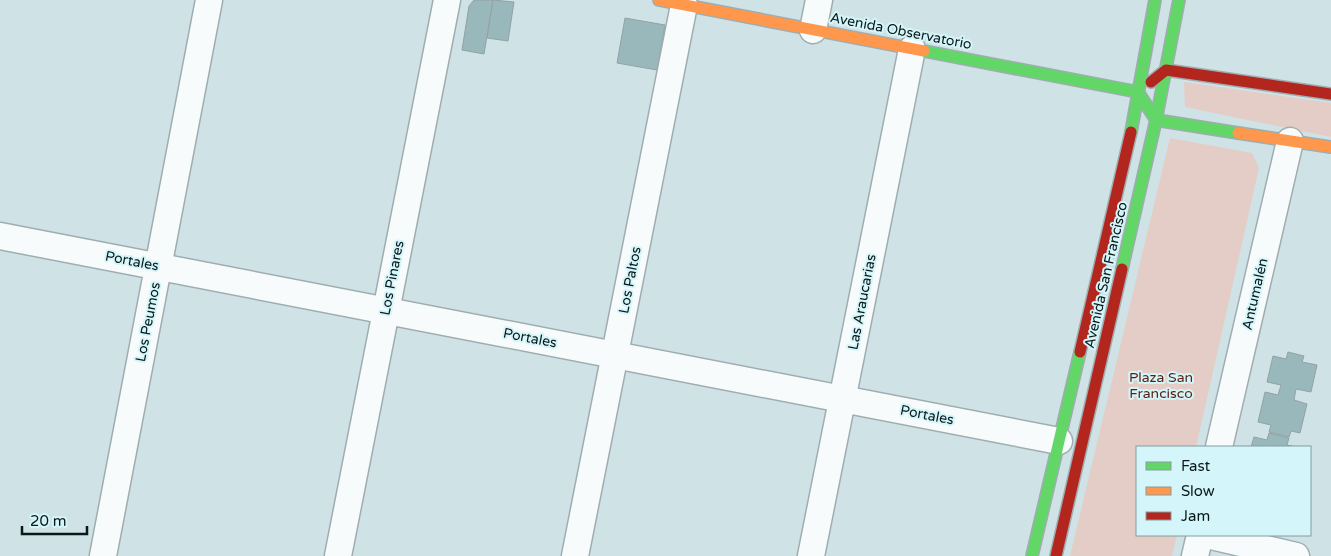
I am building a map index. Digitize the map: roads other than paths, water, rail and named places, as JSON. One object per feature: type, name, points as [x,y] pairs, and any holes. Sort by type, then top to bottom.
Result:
[{"type":"main road","name":"Avenida Observatorio","points":[[659,0],[1138,92]]},
{"type":"main road","name":"Avenida San Francisco","points":[[1032,556],[1128,141],[1155,0]]},
{"type":"main road","name":"Avenida San Francisco","points":[[1056,556],[1156,120],[1179,0]]},
{"type":"main road","points":[[1331,94],[1166,70],[1138,92],[1156,120],[1331,148]]},
{"type":"street","name":"Los Peumos","points":[[104,556],[208,0]]},
{"type":"street","name":"Los Pinares","points":[[338,556],[447,0]]},
{"type":"street","points":[[814,30],[819,0]]},
{"type":"street","name":"Los Paltos","points":[[575,556],[684,5]]},
{"type":"street","name":"Las Araucarias","points":[[811,556],[912,49]]},
{"type":"street","name":"Antumalén","points":[[1220,446],[1290,141]]},
{"type":"street","name":"Portales","points":[[0,236],[1059,441]]},
{"type":"street","points":[[1195,556],[1200,536]]},
{"type":"street","points":[[1211,536],[1296,556]]},
{"type":"park label","name":"Plaza San Francisco","points":[[1161,386]]}]
